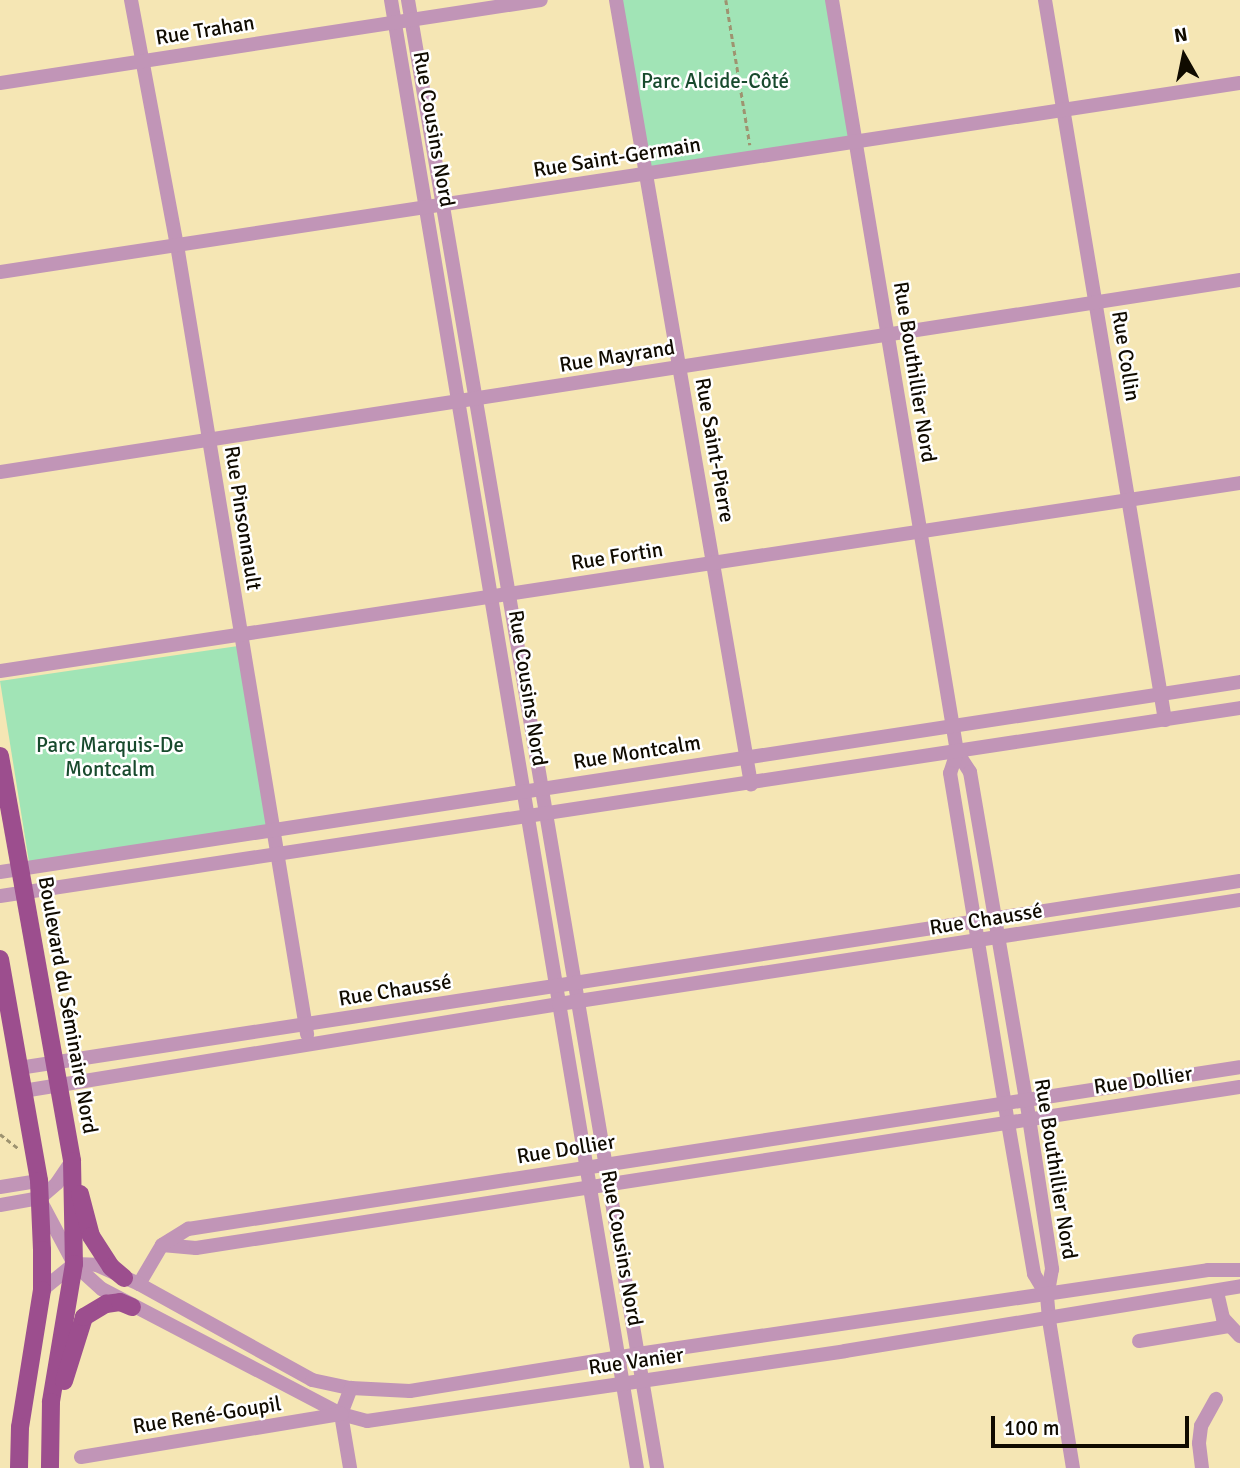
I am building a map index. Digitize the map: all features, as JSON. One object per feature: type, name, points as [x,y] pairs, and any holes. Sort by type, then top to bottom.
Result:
[{"type":"main road","name":"Boulevard du Séminaire Nord","points":[[0,756],[72,1161],[75,1264],[51,1402],[50,1468]]},
{"type":"main road","points":[[0,959],[39,1190],[42,1290],[20,1427],[19,1468]]},
{"type":"main road","points":[[72,1161],[91,1236],[111,1268],[132,1281]]},
{"type":"main road","points":[[51,1402],[64,1380],[84,1317],[106,1304],[120,1302],[132,1307]]},
{"type":"street","name":"Rue Pinsonnault","points":[[131,0],[177,245],[309,1044]]},
{"type":"street","name":"Rue Cousins Nord","points":[[391,0],[637,1468]]},
{"type":"street","name":"Rue Cousins Nord","points":[[408,0],[656,1468]]},
{"type":"street","name":"Rue Trahan","points":[[0,83],[541,0]]},
{"type":"street","name":"Rue Saint-Pierre","points":[[616,0],[751,784]]},
{"type":"street","name":"Rue Bouthillier Nord","points":[[832,0],[957,752],[970,772],[1029,1118],[1052,1269],[1047,1296]]},
{"type":"street","name":"Rue Collin","points":[[1045,0],[1165,720]]},
{"type":"street","name":"Rue Saint-Germain","points":[[0,272],[1240,83]]},
{"type":"street","name":"Rue Mayrand","points":[[0,472],[1240,280]]},
{"type":"street","name":"Rue Fortin","points":[[0,671],[1240,483]]},
{"type":"street","name":"Rue Montcalm","points":[[0,872],[1240,682]]},
{"type":"street","points":[[0,896],[1240,708]]},
{"type":"street","name":"Rue Bouthillier Nord","points":[[957,752],[950,773],[974,922],[1034,1274],[1047,1296]]},
{"type":"street","name":"Rue Chaussé","points":[[19,1068],[1240,881]]},
{"type":"street","points":[[1196,887],[1198,907]]},
{"type":"street","name":"Rue Chaussé","points":[[23,1091],[559,1004],[1240,900]]},
{"type":"street","points":[[776,951],[779,972]]},
{"type":"street","name":"Rue Dollier","points":[[1233,1068],[1236,1088],[196,1248],[162,1244],[188,1229],[1233,1068]]},
{"type":"street","points":[[809,1134],[811,1152]]},
{"type":"street","points":[[0,1205],[57,1183],[72,1161]]},
{"type":"street","points":[[0,1187],[39,1190]]},
{"type":"street","name":"Rue Vanier","points":[[39,1190],[75,1264],[102,1289],[341,1414],[367,1421],[1049,1320],[1240,1286]]},
{"type":"street","points":[[330,1207],[333,1226]]},
{"type":"street","points":[[132,1281],[162,1244]]},
{"type":"street","points":[[42,1290],[75,1264]]},
{"type":"street","name":"Rue Vanier","points":[[75,1264],[97,1265],[132,1281],[312,1380],[351,1388],[410,1391],[638,1354],[1047,1296],[1208,1270],[1240,1270]]},
{"type":"street","points":[[1217,1292],[1223,1318],[1240,1336]]},
{"type":"street","points":[[1047,1296],[1073,1468]]},
{"type":"street","points":[[841,1325],[845,1351]]},
{"type":"street","points":[[1139,1341],[1229,1326]]},
{"type":"street","points":[[350,1468],[341,1414],[351,1388]]},
{"type":"street","points":[[1202,1468],[1199,1443],[1201,1426],[1216,1399]]},
{"type":"street","name":"Rue René-Goupil","points":[[81,1457],[341,1414]]},
{"type":"path","points":[[726,0],[752,158]]},
{"type":"green space","name":"Parc Alcide-Côté","points":[[616,0],[832,0],[856,142],[646,174]]},
{"type":"green space","name":"Parc Marquis-De Montcalm","points":[[238,646],[268,825],[29,862],[0,681]]}]
